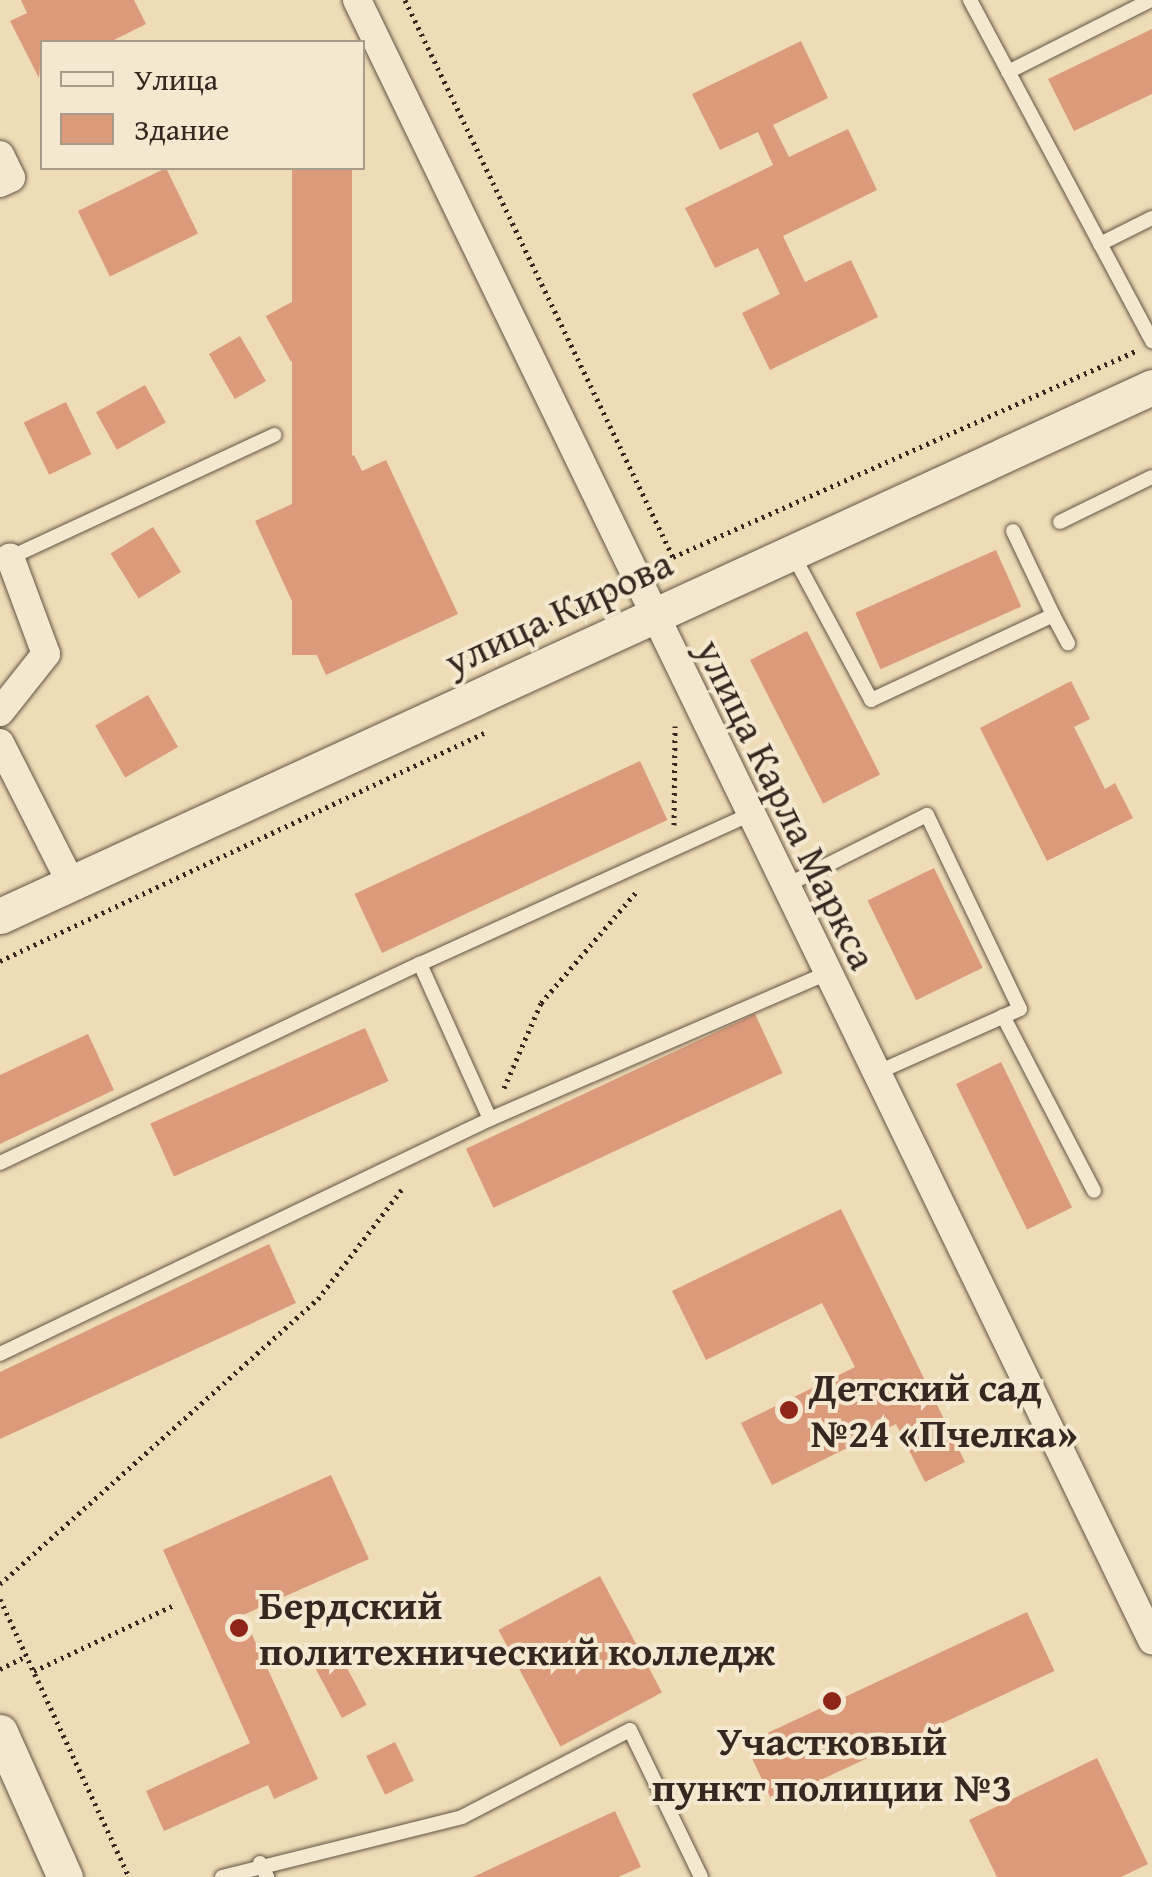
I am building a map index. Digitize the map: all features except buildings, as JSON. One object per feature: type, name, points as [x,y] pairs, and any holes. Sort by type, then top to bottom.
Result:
[{"type":"street","name":"улица Карла Маркса","points":[[357,0],[684,688],[1152,1640]]},
{"type":"street","name":"улица Кирова","points":[[0,916],[1152,387]]},
{"type":"street","points":[[0,712],[46,654],[5,560]]},
{"type":"street","points":[[0,743],[71,882]]},
{"type":"street","points":[[0,1732],[65,1877]]},
{"type":"lane","points":[[970,0],[1152,342]]},
{"type":"lane","points":[[1008,72],[1152,0]]},
{"type":"lane","points":[[1100,244],[1152,218]]},
{"type":"lane","points":[[5,560],[274,434]]},
{"type":"lane","points":[[1060,522],[1152,477]]},
{"type":"lane","points":[[1013,531],[1068,643]]},
{"type":"lane","points":[[792,552],[871,700],[1053,614]]},
{"type":"lane","points":[[783,888],[926,814],[1020,1009],[874,1074]]},
{"type":"lane","points":[[0,1163],[674,846],[747,816]]},
{"type":"lane","points":[[420,964],[490,1120]]},
{"type":"lane","points":[[0,1354],[490,1120],[827,973]]},
{"type":"lane","points":[[1004,1016],[1094,1191]]},
{"type":"lane","points":[[222,1877],[263,1870],[462,1817],[630,1730],[700,1877]]},
{"type":"path","points":[[405,0],[674,556],[1152,342]]},
{"type":"path","points":[[490,1120],[542,1003],[674,846],[672,742],[684,688]]},
{"type":"path","points":[[0,1584],[318,1299],[415,1171]]},
{"type":"path","points":[[0,1598],[129,1877]]},
{"type":"path","points":[[34,1671],[172,1606]]},
{"type":"path","points":[[0,1668],[27,1656]]},
{"type":"place","name":"Детский сад №24 «Пчелка»","points":[[789,1410]]},
{"type":"place","name":"Бердский политехнический колледж","points":[[239,1628]]},
{"type":"place","name":"Участковый пункт полиции №3","points":[[832,1701]]}]
